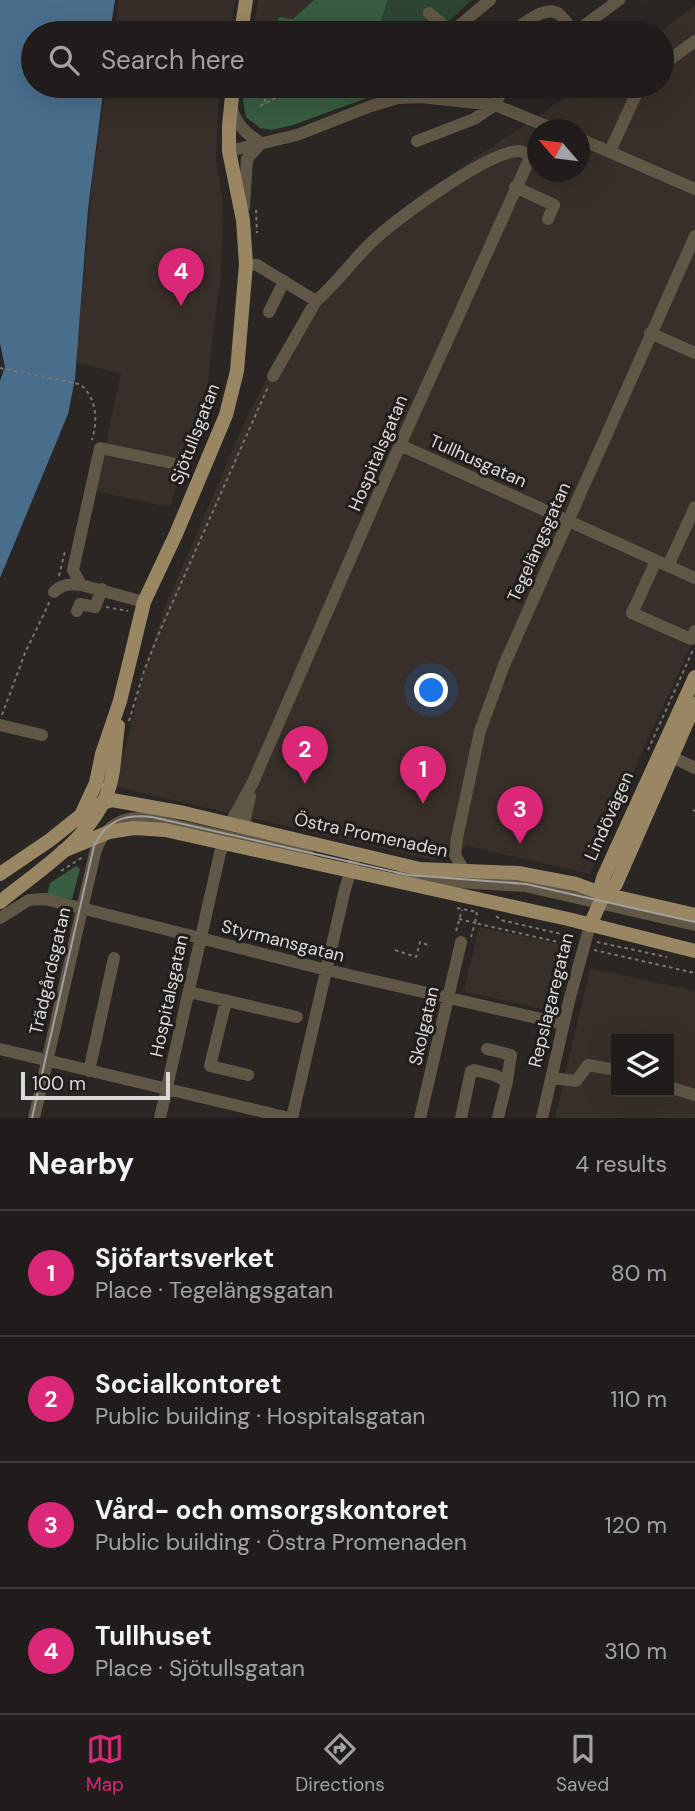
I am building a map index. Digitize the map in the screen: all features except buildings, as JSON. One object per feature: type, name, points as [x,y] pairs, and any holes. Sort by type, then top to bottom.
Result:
[{"type":"main road","points":[[243,21],[246,0]]},
{"type":"main road","name":"Sjötullsgatan","points":[[0,874],[50,840],[82,813],[95,785],[102,754],[120,701],[144,601],[176,534],[231,400],[237,371],[246,264],[243,220],[229,150],[231,98]]},
{"type":"main road","name":"Lindövägen","points":[[602,898],[601,886],[606,871],[695,677]]},
{"type":"main road","name":"Sjötullsgatan","points":[[0,902],[64,851],[90,825],[104,802],[112,778],[120,701]]},
{"type":"main road","name":"Lindövägen","points":[[602,898],[616,884],[695,704]]},
{"type":"main road","name":"Östra Promenaden","points":[[82,813],[112,800],[140,804],[315,844],[350,861],[378,859],[431,870],[518,873],[576,884],[602,898],[695,915]]},
{"type":"main road","name":"Östra Promenaden","points":[[64,851],[104,833],[152,828],[350,861],[587,932],[695,951]]},
{"type":"main road","name":"Repslagaregatan","points":[[587,932],[602,898]]},
{"type":"street","points":[[465,21],[490,0]]},
{"type":"street","points":[[591,21],[619,0]]},
{"type":"street","points":[[528,21],[541,13],[551,11],[559,14],[565,21]]},
{"type":"street","points":[[429,13],[437,21]]},
{"type":"street","points":[[674,56],[695,41]]},
{"type":"street","points":[[229,150],[307,131],[344,115],[398,98]]},
{"type":"street","points":[[449,98],[495,105],[527,119]]},
{"type":"street","points":[[418,141],[474,119],[495,105],[498,98]]},
{"type":"street","points":[[610,151],[634,98]]},
{"type":"street","points":[[230,105],[239,126],[247,135],[261,143]]},
{"type":"street","points":[[243,220],[246,166],[251,152],[261,143]]},
{"type":"street","points":[[590,143],[695,189]]},
{"type":"street","points":[[273,376],[316,301],[376,239],[446,185],[503,155],[520,151],[527,154]]},
{"type":"street","name":"Hospitalsgatan","points":[[229,824],[253,782],[527,160]]},
{"type":"street","points":[[515,187],[554,205],[548,219]]},
{"type":"street","name":"Tegelängsgatan","points":[[465,872],[454,855],[480,731],[504,666],[695,236]]},
{"type":"street","points":[[246,264],[257,265],[316,301]]},
{"type":"street","points":[[269,312],[284,281]]},
{"type":"street","points":[[650,333],[695,353]]},
{"type":"street","name":"Tullhusgatan","points":[[400,445],[695,578]]},
{"type":"street","points":[[81,584],[73,570],[100,448],[172,463]]},
{"type":"street","points":[[695,507],[632,613],[691,639],[695,631]]},
{"type":"street","points":[[54,592],[71,584],[81,584],[144,601]]},
{"type":"street","points":[[77,611],[80,604],[95,607],[102,589]]},
{"type":"street","points":[[0,723],[42,735]]},
{"type":"street","points":[[672,757],[695,768]]},
{"type":"street","name":"Hospitalsgatan","points":[[247,828],[245,819],[253,782]]},
{"type":"street","name":"Östra Promenaden","points":[[104,833],[121,821],[143,818],[329,859],[350,861],[423,880],[525,886],[602,898],[695,925]]},
{"type":"street","name":"Trädgårdsgatan","points":[[34,1118],[95,852],[104,833]]},
{"type":"street","name":"Hospitalsgatan","points":[[160,1118],[220,853],[225,842]]},
{"type":"street","points":[[315,844],[329,859]]},
{"type":"street","points":[[0,1049],[291,1118],[350,861]]},
{"type":"street","name":"Styrmansgatan","points":[[0,918],[29,900],[45,900],[327,970],[563,1024]]},
{"type":"street","name":"Repslagaregatan","points":[[542,1118],[587,932]]},
{"type":"street","name":"Skolgatan","points":[[419,1118],[461,942]]},
{"type":"street","points":[[89,1071],[114,958]]},
{"type":"street","points":[[189,992],[297,1017]]},
{"type":"street","points":[[226,1001],[210,1066],[248,1075]]},
{"type":"street","points":[[487,1049],[511,1055],[498,1118]]},
{"type":"street","points":[[552,1078],[576,1081],[588,1065],[611,1069]]},
{"type":"street","points":[[461,1118],[473,1071],[494,1074],[507,1081]]},
{"type":"street","points":[[674,1089],[695,1095]]},
{"type":"path","points":[[260,106],[266,98]]},
{"type":"path","points":[[263,103],[273,98]]},
{"type":"path","points":[[0,368],[79,384],[86,389],[95,410],[96,426],[89,451]]},
{"type":"path","points":[[130,721],[144,671],[159,633],[273,376]]},
{"type":"path","points":[[0,723],[25,653],[54,592],[66,546]]},
{"type":"path","points":[[54,875],[95,852]]},
{"type":"path","points":[[462,909],[478,912],[475,923],[471,941],[461,942],[455,937],[462,909]]},
{"type":"path","points":[[459,919],[563,943]]},
{"type":"path","points":[[587,932],[676,959]]},
{"type":"path","points":[[395,950],[416,957],[420,942],[428,945]]},
{"type":"path","points":[[615,955],[695,973]]},
{"type":"shaded area","points":[[119,0],[235,0],[231,21],[116,21]]},
{"type":"shaded area","points":[[258,0],[314,0],[293,19],[279,17],[278,21],[255,21]]},
{"type":"shaded area","points":[[695,6],[695,637],[615,811],[590,874],[468,846],[433,860],[116,787],[143,675],[165,607],[246,419],[298,320],[379,228],[426,191],[527,123],[527,182],[590,182],[590,119],[534,119],[565,98],[674,98],[674,21]]},
{"type":"shaded area","points":[[104,98],[219,98],[216,159],[223,203],[221,272],[205,404],[169,507],[95,491],[121,374],[76,362],[92,185]]},
{"type":"shaded area","points":[[479,927],[564,945],[550,1011],[464,991]]},
{"type":"shaded area","points":[[590,968],[695,991],[695,1118],[555,1118]]},
{"type":"green space","points":[[314,0],[388,0],[381,21],[278,21],[279,17],[293,19]]},
{"type":"green space","points":[[388,0],[472,0],[449,21],[381,21]]},
{"type":"green space","points":[[243,98],[367,98],[293,125],[271,130],[260,128],[246,117]]},
{"type":"green space","points":[[76,866],[80,869],[72,899],[47,895],[50,883]]},
{"type":"water","points":[[0,0],[115,0],[112,21],[21,21],[21,98],[102,98],[88,209],[75,379],[68,414],[0,578],[0,381],[5,367],[0,343]]},
{"type":"tram line","points":[[32,1118],[94,846],[104,830],[125,818],[152,817],[408,875],[526,884],[695,922]]},
{"type":"place","name":"Tullhuset","points":[[181,306]]},
{"type":"place","name":"Socialkontoret","points":[[305,784]]},
{"type":"place","name":"Sjöfartsverket","points":[[423,804]]},
{"type":"place","name":"Vård- och omsorgskontoret","points":[[520,844]]}]
